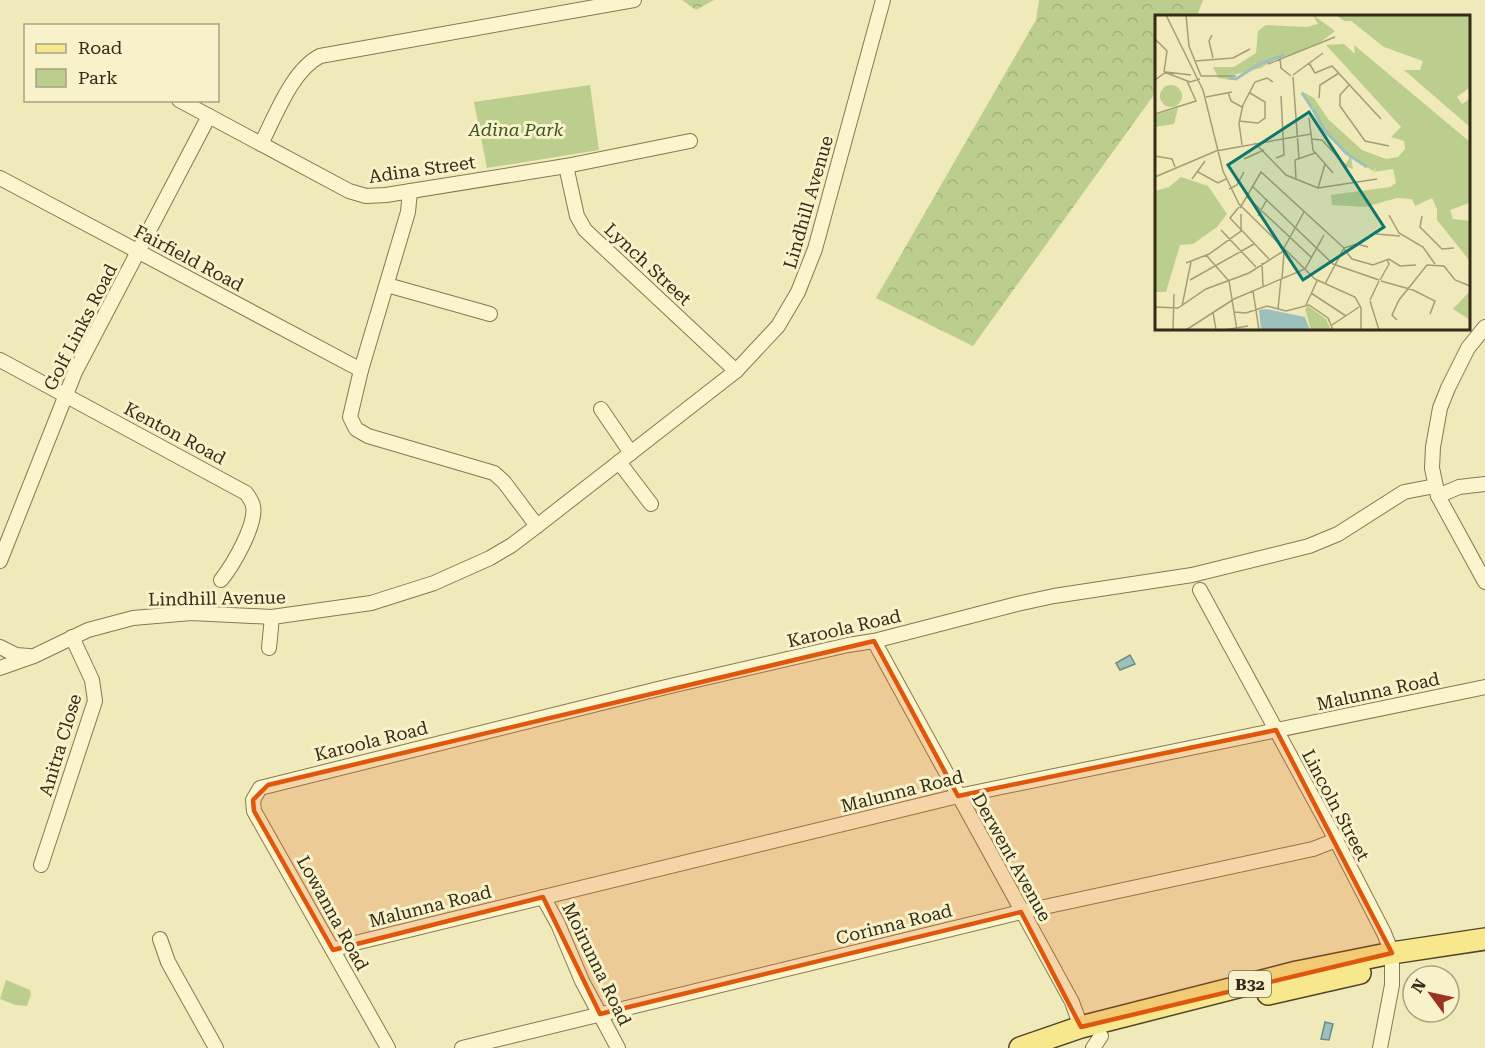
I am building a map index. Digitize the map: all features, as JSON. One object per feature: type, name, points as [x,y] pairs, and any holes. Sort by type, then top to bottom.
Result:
[{"type":"main road","name":"B32","points":[[1020,1048],[1081,1027],[1297,972],[1393,958],[1485,939]]},
{"type":"main road","name":"B32","points":[[1059,1048],[1097,1042],[1393,958],[1485,953]]},
{"type":"street","points":[[261,144],[297,77],[307,64],[320,56],[634,0]]},
{"type":"street","name":"Lindhill Avenue","points":[[0,668],[34,656],[72,637],[109,623],[163,614],[214,613],[272,617],[370,603],[434,583],[490,558],[512,545],[736,371],[778,326],[806,274],[884,0]]},
{"type":"street","name":"Adina Street","points":[[183,102],[359,195],[376,197],[566,166],[690,141]]},
{"type":"street","name":"Golf Links Road","points":[[0,561],[65,394],[209,116]]},
{"type":"street","name":"Lynch Street","points":[[566,166],[577,216],[585,230],[736,371]]},
{"type":"street","name":"Fairfield Road","points":[[0,178],[361,370]]},
{"type":"street","points":[[410,191],[408,212],[361,370],[350,417],[356,429],[368,436],[494,473],[504,482],[537,526]]},
{"type":"street","points":[[387,285],[490,315]]},
{"type":"street","points":[[1485,327],[1468,348],[1440,408],[1432,468],[1437,491],[1485,582]]},
{"type":"street","name":"Kenton Road","points":[[0,360],[246,493],[253,503],[253,516],[237,557],[221,580]]},
{"type":"street","points":[[601,409],[631,453]]},
{"type":"street","points":[[619,462],[651,504]]},
{"type":"street","name":"Karoola Road","points":[[255,795],[261,788],[268,785],[666,687],[874,641],[1017,604],[1054,596],[1192,575],[1309,546],[1338,534],[1404,492],[1437,491],[1485,484]]},
{"type":"street","name":"Lincoln Street","points":[[1200,590],[1384,933],[1393,958],[1392,986],[1380,1048]]},
{"type":"street","points":[[269,648],[272,617]]},
{"type":"street","name":"Anitra Close","points":[[41,865],[95,701],[92,680],[72,637]]},
{"type":"street","name":"Derwent Avenue","points":[[874,641],[1072,1002],[1081,1027]]},
{"type":"street","points":[[0,647],[16,655],[34,656]]},
{"type":"street","name":"Malunna Road","points":[[333,950],[958,796],[1485,687]]},
{"type":"street","name":"Lowanna Road","points":[[255,795],[254,811],[388,1048]]},
{"type":"street","name":"Corinna Road","points":[[462,1048],[1021,912],[1313,849],[1336,840]]},
{"type":"street","name":"Moirunna Road","points":[[543,897],[558,924],[582,981],[618,1048]]},
{"type":"street","points":[[160,939],[168,962],[216,1048]]},
{"type":"highlighted area","points":[[874,641],[958,796],[1276,730],[1392,953],[1081,1027],[1021,912],[600,1014],[543,897],[333,950],[254,811],[253,800],[268,785]]},
{"type":"green space","points":[[682,0],[714,0],[696,10]]},
{"type":"green space","points":[[1039,0],[1203,0],[1197,15],[1155,15],[1155,93],[973,346],[876,298],[1036,20]]},
{"type":"green space","name":"Adina Park","points":[[590,85],[599,150],[487,168],[474,102]]},
{"type":"green space","points":[[6,980],[30,990],[27,1006],[0,999]]},
{"type":"water","points":[[1130,655],[1135,664],[1120,670],[1116,663]]},
{"type":"water","points":[[1325,1022],[1333,1024],[1329,1040],[1321,1039]]}]
